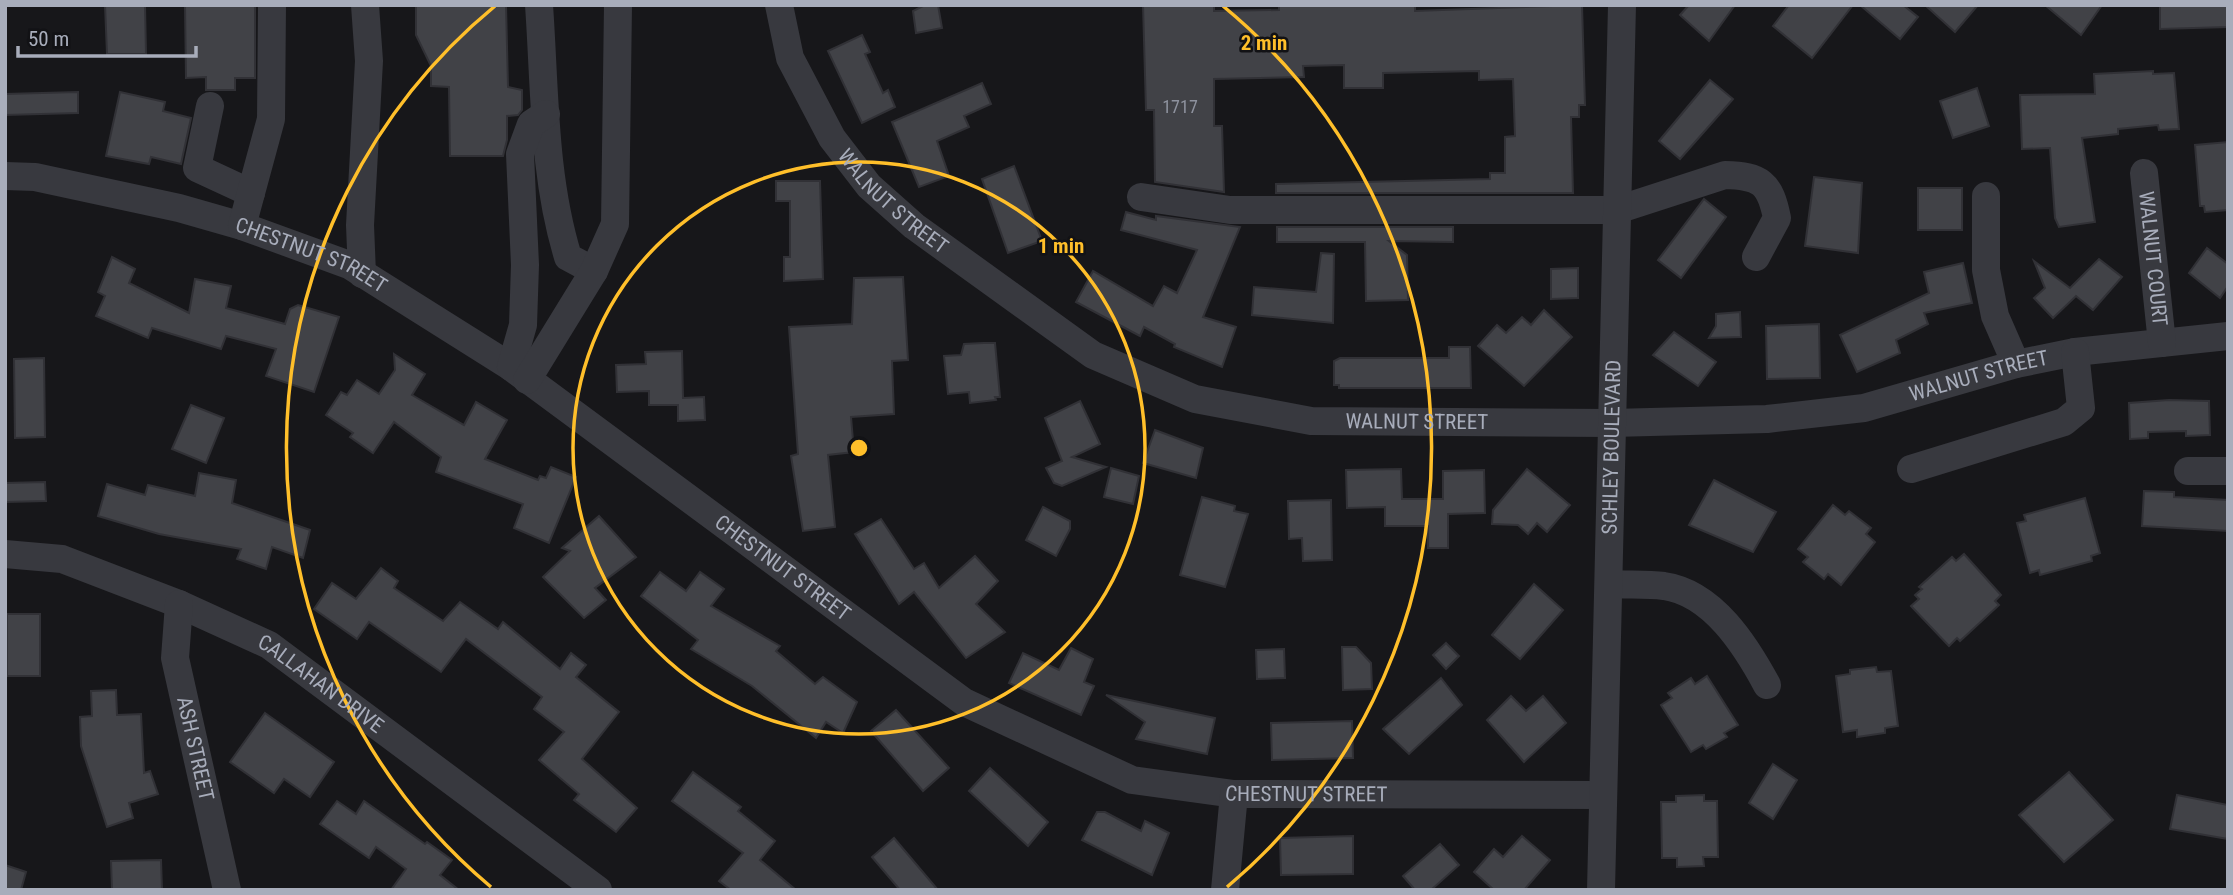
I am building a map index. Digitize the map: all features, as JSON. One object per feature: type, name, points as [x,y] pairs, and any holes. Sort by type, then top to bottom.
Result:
[{"type":"street","points":[[242,226],[271,119],[272,5]]},
{"type":"street","points":[[362,274],[360,225],[369,61],[365,5]]},
{"type":"street","points":[[539,5],[551,182],[558,225],[568,257],[594,271]]},
{"type":"street","points":[[519,373],[594,271],[615,224],[618,5]]},
{"type":"street","name":"WALNUT STREET","points":[[779,5],[790,58],[832,138],[869,186],[914,226],[1093,355],[1195,399],[1311,421],[1612,423],[1767,419],[1864,408],[2016,365],[2075,352],[2228,336]]},
{"type":"street","name":"SCHLEY BOULEVARD","points":[[1601,890],[1622,5]]},
{"type":"street","points":[[211,106],[197,168],[251,193]]},
{"type":"street","points":[[519,373],[525,265],[520,154],[531,124],[546,114]]},
{"type":"street","name":"WALNUT COURT","points":[[2144,173],[2162,343]]},
{"type":"street","points":[[1142,197],[1230,210],[1617,211],[1725,175],[1761,181],[1773,196],[1777,218],[1756,257]]},
{"type":"street","name":"CHESTNUT STREET","points":[[5,176],[35,177],[179,208],[242,226],[349,265],[519,373],[964,702],[1132,780],[1234,794],[1603,796]]},
{"type":"street","points":[[1986,196],[1986,270],[1995,316],[2016,365]]},
{"type":"street","points":[[1912,469],[2064,422],[2081,408],[2075,352]]},
{"type":"street","points":[[2188,471],[2228,471]]},
{"type":"street","name":"CALLAHAN DRIVE","points":[[5,554],[62,559],[179,604],[270,645],[598,890]]},
{"type":"street","points":[[1610,584],[1665,586],[1707,605],[1746,649],[1767,685]]},
{"type":"street","name":"ASH STREET","points":[[179,604],[175,658],[227,890]]},
{"type":"street","points":[[1224,890],[1234,794]]},
{"type":"building","points":[[105,5],[145,5],[146,54],[107,54]]},
{"type":"building","points":[[185,5],[255,5],[255,78],[235,78],[235,90],[206,90],[206,77],[186,78]]},
{"type":"building","points":[[416,5],[506,5],[508,87],[522,90],[522,110],[518,115],[507,116],[507,140],[503,156],[450,156],[449,87],[431,86],[431,66],[416,35]]},
{"type":"building","points":[[925,5],[938,5],[942,28],[916,33],[913,11]]},
{"type":"building","points":[[1143,5],[1214,5],[1214,11],[1279,10],[1279,5],[1415,5],[1415,11],[1582,5],[1585,105],[1579,105],[1579,117],[1571,117],[1573,193],[1276,193],[1276,184],[1490,179],[1490,173],[1505,173],[1505,137],[1515,136],[1513,79],[1479,80],[1479,71],[1383,73],[1383,88],[1344,88],[1344,65],[1303,66],[1304,77],[1214,79],[1214,126],[1222,126],[1224,192],[1155,182],[1154,110],[1146,110]]},
{"type":"building","points":[[1689,5],[1735,5],[1709,41],[1680,15]]},
{"type":"building","points":[[1789,5],[1853,5],[1812,58],[1773,26]]},
{"type":"building","points":[[1860,5],[1903,5],[1918,17],[1900,39]]},
{"type":"building","points":[[1925,5],[1978,5],[1955,32]]},
{"type":"building","points":[[2045,5],[2102,5],[2081,35]]},
{"type":"building","points":[[2160,5],[2228,5],[2228,27],[2160,29]]},
{"type":"building","points":[[862,35],[870,52],[865,54],[883,93],[888,90],[895,107],[862,123],[828,51]]},
{"type":"building","points":[[2153,71],[2153,74],[2174,73],[2179,129],[2159,130],[2158,125],[2118,129],[2118,134],[2082,138],[2095,222],[2059,227],[2055,218],[2050,148],[2022,149],[2020,95],[2095,94],[2094,74]]},
{"type":"building","points":[[1710,80],[1733,99],[1680,159],[1659,141]]},
{"type":"building","points":[[982,83],[991,104],[964,116],[969,127],[937,141],[949,176],[919,187],[892,122]]},
{"type":"building","points":[[1977,88],[1989,126],[1953,138],[1940,101]]},
{"type":"building","points":[[78,92],[78,113],[5,115],[5,94]]},
{"type":"building","points":[[120,92],[165,102],[163,111],[191,118],[181,164],[151,157],[149,164],[106,156]]},
{"type":"building","points":[[2228,142],[2228,210],[2205,212],[2204,206],[2200,206],[2195,145]]},
{"type":"building","points":[[1014,166],[1042,241],[1008,253],[982,179]]},
{"type":"building","points":[[1814,177],[1862,183],[1858,253],[1805,246]]},
{"type":"building","points":[[776,181],[820,181],[823,279],[784,281],[784,257],[790,257],[790,201],[776,201]]},
{"type":"building","points":[[1918,188],[1962,188],[1962,230],[1918,230]]},
{"type":"building","points":[[1704,199],[1726,217],[1681,278],[1658,260]]},
{"type":"building","points":[[1126,212],[1156,220],[1156,216],[1240,227],[1203,317],[1236,327],[1222,367],[1174,347],[1175,344],[1144,327],[1140,336],[1076,302],[1093,271],[1153,306],[1164,286],[1177,293],[1197,250],[1121,230]]},
{"type":"building","points":[[1277,227],[1453,227],[1453,242],[1389,241],[1407,255],[1408,300],[1366,301],[1365,242],[1277,242]]},
{"type":"building","points":[[2207,248],[2228,264],[2228,286],[2220,298],[2189,273]]},
{"type":"building","points":[[1321,253],[1334,254],[1333,323],[1252,315],[1254,287],[1316,292]]},
{"type":"building","points":[[112,257],[135,269],[129,283],[189,313],[195,279],[231,286],[226,308],[285,324],[290,309],[298,305],[339,317],[314,392],[266,376],[276,349],[226,336],[221,349],[152,328],[148,338],[96,316],[105,296],[98,292]]},
{"type":"building","points":[[2099,259],[2122,277],[2093,310],[2076,296],[2053,318],[2034,298],[2045,288],[2034,261],[2070,288]]},
{"type":"building","points":[[1963,263],[1972,303],[1924,313],[1928,324],[1896,340],[1900,353],[1857,372],[1840,335],[1929,293],[1924,272]]},
{"type":"building","points":[[1578,268],[1578,298],[1551,299],[1551,269]]},
{"type":"building","points":[[903,277],[908,360],[892,361],[894,414],[851,417],[854,452],[828,455],[835,527],[803,531],[791,456],[798,454],[789,327],[852,324],[854,278]]},
{"type":"building","points":[[1544,310],[1572,337],[1524,386],[1478,346],[1497,325],[1506,333],[1522,317],[1531,325]]},
{"type":"building","points":[[1740,312],[1741,337],[1709,338],[1716,326],[1716,314]]},
{"type":"building","points":[[1819,324],[1820,378],[1767,379],[1766,326]]},
{"type":"building","points":[[1674,332],[1716,362],[1698,386],[1653,355]]},
{"type":"building","points":[[995,343],[1000,397],[995,397],[996,400],[970,403],[969,392],[948,394],[944,356],[961,355],[964,344]]},
{"type":"building","points":[[1449,347],[1470,347],[1471,388],[1339,388],[1339,385],[1334,385],[1334,361],[1340,358],[1449,358]]},
{"type":"building","points":[[682,351],[683,398],[704,397],[705,420],[678,421],[678,405],[649,405],[649,391],[617,392],[616,365],[646,364],[645,352]]},
{"type":"building","points":[[394,354],[425,374],[412,395],[464,425],[476,402],[507,420],[485,459],[538,480],[540,476],[546,478],[551,467],[576,477],[549,543],[514,528],[523,504],[436,472],[441,457],[394,422],[373,453],[350,437],[353,433],[326,415],[341,392],[347,395],[357,380],[379,394],[395,370]]},
{"type":"building","points":[[44,358],[45,437],[15,438],[14,359]]},
{"type":"building","points":[[1080,401],[1100,444],[1072,457],[1106,467],[1062,486],[1054,483],[1046,468],[1062,461],[1045,418]]},
{"type":"building","points":[[2209,401],[2210,435],[2186,436],[2186,431],[2148,432],[2148,438],[2130,439],[2129,403]]},
{"type":"building","points":[[191,405],[224,418],[206,463],[172,449]]},
{"type":"building","points":[[1155,430],[1203,448],[1196,478],[1143,463]]},
{"type":"building","points":[[1111,468],[1139,476],[1133,504],[1104,497]]},
{"type":"building","points":[[1401,469],[1402,499],[1443,499],[1443,471],[1484,470],[1485,513],[1448,514],[1448,548],[1428,548],[1428,526],[1385,526],[1385,507],[1347,508],[1346,470]]},
{"type":"building","points":[[1527,469],[1570,505],[1547,532],[1537,523],[1528,534],[1518,525],[1492,524],[1493,510]]},
{"type":"building","points":[[199,473],[236,480],[232,503],[310,530],[303,558],[272,547],[266,569],[237,559],[241,549],[159,534],[98,516],[107,484],[145,495],[148,485],[195,496]]},
{"type":"building","points":[[1714,480],[1776,512],[1753,552],[1689,525]]},
{"type":"building","points":[[45,482],[46,501],[5,502],[5,483]]},
{"type":"building","points":[[2144,491],[2174,492],[2174,497],[2228,500],[2228,531],[2142,526]]},
{"type":"building","points":[[1202,497],[1235,506],[1234,511],[1248,514],[1225,587],[1180,575]]},
{"type":"building","points":[[2085,498],[2100,553],[2091,556],[2092,561],[2040,575],[2039,570],[2030,573],[2017,523],[2026,521],[2024,515]]},
{"type":"building","points":[[1331,500],[1332,560],[1303,561],[1302,538],[1289,539],[1288,501]]},
{"type":"building","points":[[1833,505],[1845,515],[1849,511],[1871,528],[1866,534],[1875,542],[1841,585],[1828,574],[1824,579],[1803,562],[1808,557],[1798,549]]},
{"type":"building","points":[[1043,507],[1070,521],[1070,529],[1056,556],[1026,540]]},
{"type":"building","points":[[599,516],[636,557],[595,588],[606,600],[584,618],[543,577],[570,551],[562,548]]},
{"type":"building","points":[[881,519],[914,569],[924,563],[939,588],[975,556],[998,581],[976,604],[1005,632],[966,658],[914,592],[899,604],[855,534]]},
{"type":"building","points":[[1964,554],[2001,595],[1995,601],[1999,605],[1960,641],[1957,638],[1949,646],[1911,606],[1919,599],[1915,595],[1922,589],[1919,587],[1952,557],[1956,561]]},
{"type":"building","points":[[381,568],[398,581],[394,588],[443,621],[460,602],[498,629],[503,622],[560,669],[571,653],[586,665],[576,677],[619,712],[582,759],[637,808],[616,832],[574,800],[579,794],[539,760],[564,732],[534,709],[542,697],[466,639],[441,672],[369,622],[357,639],[314,609],[332,583],[356,599]]},
{"type":"building","points":[[660,572],[686,591],[700,572],[724,589],[711,606],[780,646],[776,651],[815,684],[823,677],[857,702],[843,733],[826,722],[816,738],[752,686],[691,649],[698,640],[641,596]]},
{"type":"building","points":[[1534,584],[1563,610],[1520,659],[1492,635]]},
{"type":"building","points":[[7,614],[40,614],[40,676],[7,676]]},
{"type":"building","points":[[1446,643],[1459,656],[1446,669],[1433,655]]},
{"type":"building","points":[[1342,647],[1356,647],[1371,663],[1372,689],[1343,690]]},
{"type":"building","points":[[1071,648],[1093,659],[1084,682],[1094,686],[1081,715],[1009,683],[1023,653],[1059,670]]},
{"type":"building","points":[[1284,649],[1285,678],[1257,679],[1256,650]]},
{"type":"building","points":[[1876,667],[1877,672],[1891,671],[1898,726],[1885,728],[1885,733],[1857,737],[1857,730],[1843,732],[1836,676],[1850,674],[1850,670]]},
{"type":"building","points":[[1707,676],[1738,725],[1724,733],[1727,737],[1706,749],[1703,745],[1691,752],[1661,705],[1672,698],[1668,693],[1691,678],[1695,684]]},
{"type":"building","points":[[1441,678],[1462,705],[1409,754],[1383,729]]},
{"type":"building","points":[[116,690],[117,715],[141,714],[144,773],[150,771],[158,794],[129,803],[133,818],[107,827],[81,746],[80,717],[92,716],[91,691]]},
{"type":"building","points":[[1106,695],[1215,718],[1207,754],[1136,739],[1145,722]]},
{"type":"building","points":[[1511,696],[1526,711],[1543,696],[1566,723],[1524,762],[1487,720]]},
{"type":"building","points":[[896,710],[949,768],[923,791],[871,731]]},
{"type":"building","points":[[265,713],[334,762],[310,797],[284,779],[274,793],[230,762]]},
{"type":"building","points":[[1352,721],[1353,758],[1272,760],[1271,723]]},
{"type":"building","points":[[1773,764],[1797,780],[1773,819],[1749,803]]},
{"type":"building","points":[[990,768],[1048,822],[1028,846],[969,791]]},
{"type":"building","points":[[693,772],[741,807],[738,811],[775,841],[760,860],[796,890],[731,890],[719,881],[743,853],[672,801]]},
{"type":"building","points":[[2069,772],[2113,820],[2064,862],[2019,815]]},
{"type":"building","points":[[1704,795],[1704,801],[1717,801],[1718,857],[1703,857],[1704,866],[1677,867],[1677,858],[1662,858],[1661,802],[1676,802],[1676,796]]},
{"type":"building","points":[[2177,795],[2228,805],[2228,839],[2170,829]]},
{"type":"building","points":[[337,801],[356,814],[364,801],[452,860],[440,875],[459,890],[391,890],[406,869],[376,847],[369,858],[320,824]]},
{"type":"building","points":[[1097,812],[1105,812],[1141,831],[1145,821],[1169,833],[1152,875],[1082,840]]},
{"type":"building","points":[[1353,836],[1353,874],[1281,875],[1280,838]]},
{"type":"building","points":[[1522,836],[1550,860],[1524,890],[1494,890],[1474,872],[1494,849],[1503,857]]},
{"type":"building","points":[[894,838],[938,890],[900,890],[872,857]]},
{"type":"building","points":[[1440,844],[1459,865],[1431,890],[1415,890],[1403,876]]},
{"type":"building","points":[[161,860],[162,890],[112,890],[111,861]]},
{"type":"building","points":[[5,865],[26,872],[21,890],[5,890]]}]
